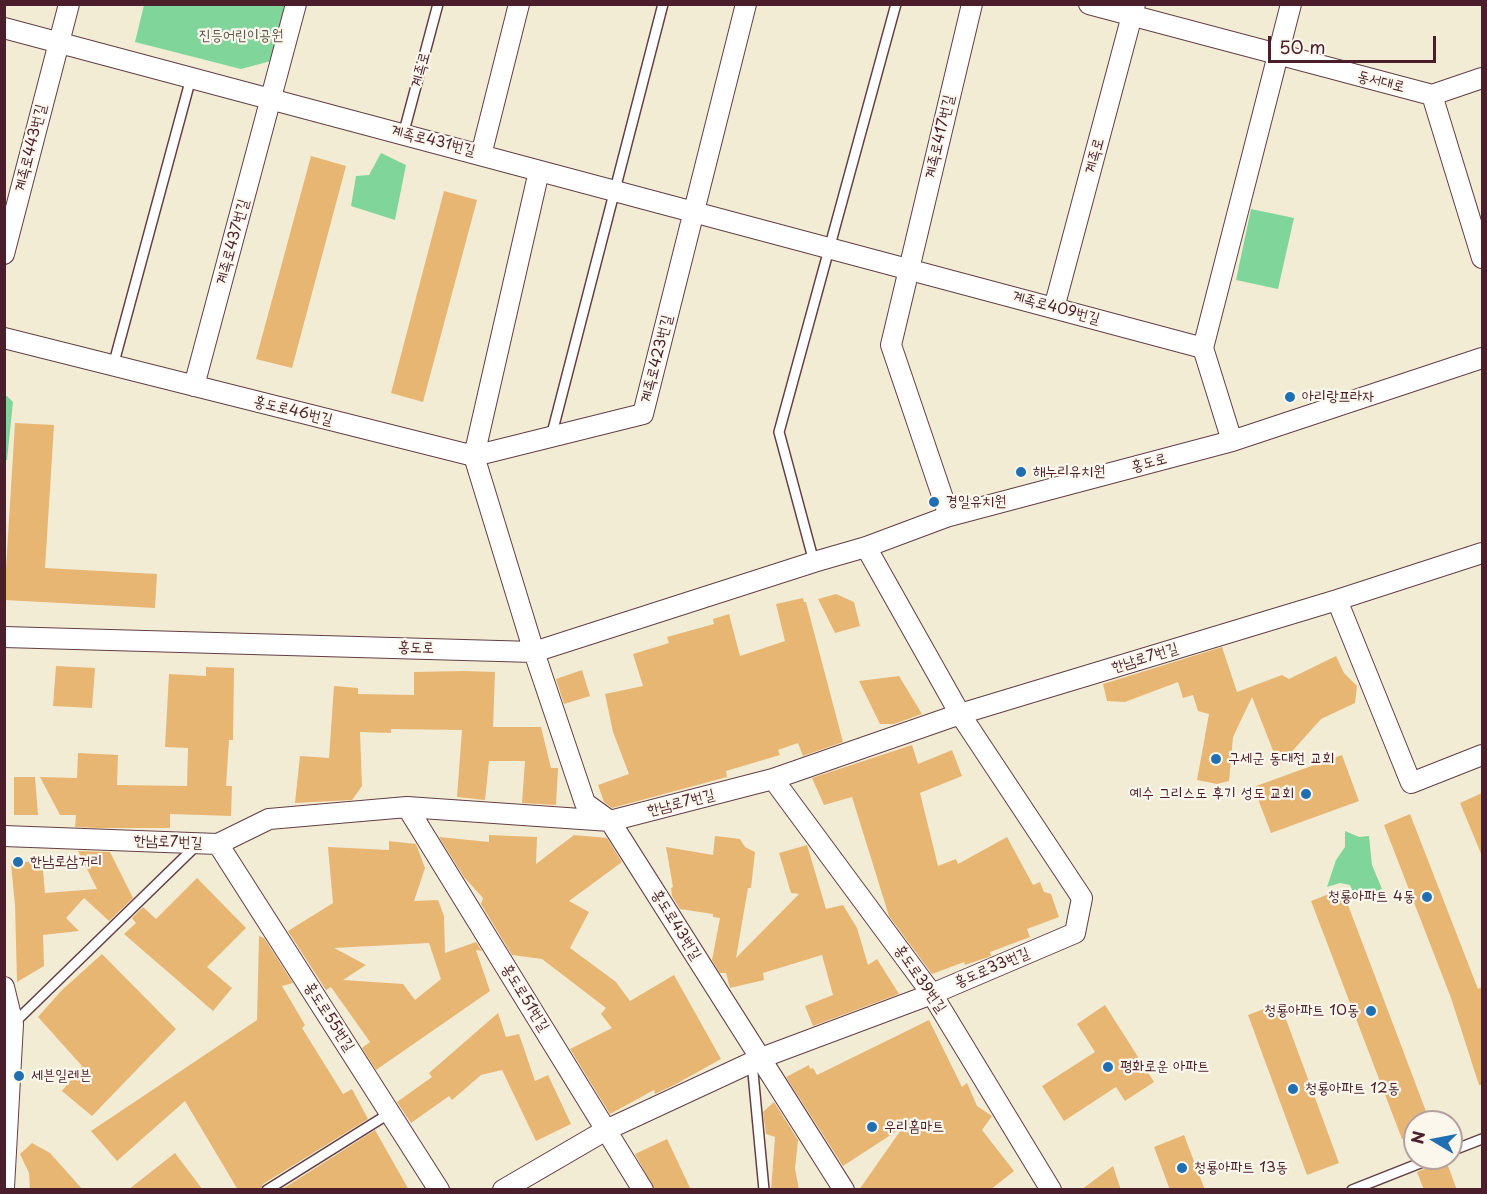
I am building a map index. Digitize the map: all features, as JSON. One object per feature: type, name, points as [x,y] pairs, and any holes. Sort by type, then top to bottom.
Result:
[{"type":"street","name":"계족로443번길","points":[[4,254],[69,4]]},
{"type":"street","name":"계족로437번길","points":[[195,386],[296,4]]},
{"type":"street","name":"계족로431번길","points":[[271,99],[481,155],[519,4]]},
{"type":"street","name":"계족로423번길","points":[[474,456],[643,414],[746,4]]},
{"type":"street","name":"계족로417번길","points":[[949,516],[891,345],[972,4]]},
{"type":"street","points":[[1089,4],[1134,10],[1277,55]]},
{"type":"street","points":[[1232,441],[1203,348],[1291,4]]},
{"type":"street","name":"계족로","points":[[1054,308],[1134,10]]},
{"type":"street","points":[[4,28],[271,99]]},
{"type":"street","name":"동서대로","points":[[1277,55],[1432,95]]},
{"type":"street","points":[[1482,78],[1432,95],[1482,258]]},
{"type":"street","points":[[481,155],[909,269]]},
{"type":"street","points":[[534,652],[474,456],[539,171]]},
{"type":"street","name":"계족로409번길","points":[[909,269],[1203,348]]},
{"type":"street","name":"홍도로46번길","points":[[4,338],[474,456]]},
{"type":"street","name":"홍도로","points":[[4,637],[534,652],[866,547],[949,516],[1232,441],[1482,358]]},
{"type":"street","name":"홍도로33번길","points":[[503,1190],[606,1130],[756,1060],[932,994],[1075,933],[1082,898],[960,714],[866,547]]},
{"type":"street","name":"한남로7번길","points":[[4,836],[218,844],[269,819],[407,807],[610,821],[773,779],[960,714],[1337,600],[1482,553]]},
{"type":"street","points":[[1337,600],[1411,783],[1482,755]]},
{"type":"street","name":"홍도로43번길","points":[[534,652],[585,803],[610,821],[756,1060],[844,1190]]},
{"type":"street","name":"홍도로39번길","points":[[773,779],[932,994],[1051,1190]]},
{"type":"street","name":"홍도로51번길","points":[[407,807],[643,1190]]},
{"type":"street","name":"홍도로55번길","points":[[218,844],[440,1190]]},
{"type":"street","points":[[4,987],[13,1024],[8,1067],[5,1188]]},
{"type":"lane","name":"계족로","points":[[403,135],[438,4]]},
{"type":"lane","points":[[550,437],[663,4]]},
{"type":"lane","points":[[814,562],[779,432],[896,4]]},
{"type":"lane","points":[[113,366],[191,78]]},
{"type":"lane","points":[[13,1024],[198,844]]},
{"type":"lane","points":[[756,1060],[764,1190]]},
{"type":"lane","points":[[267,1190],[390,1113]]},
{"type":"lane","points":[[1463,1146],[1482,1139]]},
{"type":"lane","points":[[1352,1190],[1403,1170]]},
{"type":"green space","name":"진등어린이공원","points":[[144,5],[285,5],[271,61],[241,69],[135,42]]},
{"type":"green space","points":[[381,153],[406,165],[395,220],[351,206],[356,176],[369,175]]},
{"type":"green space","points":[[1251,209],[1294,218],[1278,289],[1236,280]]},
{"type":"green space","points":[[7,396],[13,402],[7,460],[5,460],[4,398]]},
{"type":"green space","points":[[1345,831],[1359,837],[1369,836],[1372,865],[1382,889],[1356,899],[1350,885],[1340,883],[1327,887],[1336,860],[1345,847]]},
{"type":"building","points":[[311,156],[346,166],[292,368],[256,359]]},
{"type":"building","points":[[444,191],[477,200],[423,402],[391,393]]},
{"type":"building","points":[[15,423],[54,425],[45,568],[157,574],[155,608],[4,600]]},
{"type":"building","points":[[836,594],[854,602],[860,626],[835,633],[818,599]]},
{"type":"building","points":[[803,598],[806,602],[843,742],[803,756],[798,743],[778,750],[780,755],[726,771],[727,777],[612,808],[604,802],[598,785],[629,774],[613,732],[605,694],[643,686],[633,654],[669,643],[667,637],[714,624],[713,619],[729,614],[740,656],[785,641],[776,604]]},
{"type":"building","points":[[1222,647],[1237,692],[1282,675],[1289,679],[1336,656],[1344,673],[1357,686],[1355,703],[1321,719],[1279,766],[1252,697],[1233,737],[1229,781],[1217,784],[1197,780],[1209,714],[1198,711],[1193,695],[1183,698],[1178,682],[1125,702],[1107,701],[1103,684]]},
{"type":"building","points":[[56,666],[95,668],[92,708],[53,706]]},
{"type":"building","points":[[206,667],[234,668],[233,740],[229,740],[226,786],[232,786],[231,816],[170,814],[170,828],[98,828],[75,827],[76,815],[60,815],[40,777],[77,778],[78,753],[118,755],[117,785],[187,786],[188,748],[165,747],[169,674],[206,676]]},
{"type":"building","points":[[582,670],[590,696],[564,704],[556,679]]},
{"type":"building","points":[[414,672],[495,672],[493,727],[541,727],[551,768],[558,768],[556,805],[522,803],[525,761],[489,761],[485,800],[457,797],[462,730],[391,729],[391,733],[360,732],[362,786],[352,800],[295,803],[300,756],[329,758],[334,686],[358,688],[358,694],[414,695]]},
{"type":"building","points":[[899,676],[922,714],[894,724],[880,724],[859,681]]},
{"type":"building","points":[[912,745],[918,764],[952,750],[962,776],[920,793],[938,866],[956,859],[958,864],[1007,837],[1033,885],[1040,882],[1044,892],[1051,894],[1059,917],[1027,929],[1030,937],[990,952],[991,956],[965,965],[964,962],[932,974],[889,916],[852,797],[824,805],[812,778]]},
{"type":"building","name":"예수 그리스도 후기 성도 교회","points":[[1342,755],[1359,801],[1271,833],[1256,794],[1256,786]]},
{"type":"building","points":[[14,777],[35,777],[38,815],[14,815]]},
{"type":"building","points":[[1482,793],[1482,856],[1460,803]]},
{"type":"building","name":"청룡아파트 4동","points":[[1410,814],[1478,989],[1482,987],[1482,1085],[1479,1085],[1451,998],[1384,825]]},
{"type":"building","points":[[489,835],[537,837],[536,864],[574,835],[607,838],[622,862],[569,901],[589,912],[570,948],[616,982],[630,1001],[674,975],[721,1059],[676,1084],[655,1094],[654,1090],[610,1114],[570,1049],[612,1028],[601,1014],[606,1008],[542,959],[512,955],[481,904],[483,898],[464,877],[439,837],[489,842]]},
{"type":"building","points":[[715,836],[740,839],[745,847],[755,852],[751,888],[748,888],[736,958],[799,894],[791,893],[779,853],[807,845],[826,909],[843,905],[857,928],[868,965],[877,959],[899,994],[813,1026],[805,1006],[833,995],[822,955],[763,973],[764,980],[730,988],[726,973],[720,973],[712,960],[720,918],[713,917],[713,914],[680,909],[672,896],[671,888],[673,887],[666,847],[713,855]]},
{"type":"building","points":[[389,841],[416,844],[425,868],[414,901],[438,900],[444,916],[445,953],[476,942],[482,951],[476,950],[490,991],[376,1070],[362,1048],[370,1042],[331,987],[326,990],[288,931],[333,903],[328,847],[389,850]],"holes":[[[429,943],[441,979],[415,1000],[403,984],[343,980],[366,965],[334,948]]]},
{"type":"building","points":[[78,851],[110,852],[133,898],[109,921],[84,898],[66,918],[79,931],[43,935],[44,966],[17,982],[15,905],[11,864],[42,860],[45,893],[97,889]]},
{"type":"building","points":[[197,878],[246,928],[207,967],[232,988],[213,1011],[124,934],[136,923],[132,918],[143,907],[156,919]]},
{"type":"building","name":"청룡아파트 10동","points":[[1342,889],[1425,1110],[1403,1110],[1403,1139],[1402,1139],[1311,901]]},
{"type":"building","points":[[259,936],[264,938],[293,983],[282,986],[305,1025],[302,1028],[343,1094],[352,1089],[368,1119],[263,1184],[260,1190],[238,1190],[185,1101],[117,1161],[91,1131],[257,1020]]},
{"type":"building","points":[[102,954],[176,1029],[92,1116],[62,1091],[82,1066],[38,1017],[61,991]]},
{"type":"building","name":"청룡아파트 12동","points":[[1280,1003],[1339,1163],[1307,1175],[1248,1015]]},
{"type":"building","name":"평화로운 아파트","points":[[1105,1005],[1154,1082],[1125,1101],[1116,1087],[1064,1121],[1042,1086],[1095,1052],[1077,1024]]},
{"type":"building","points":[[498,1013],[506,1037],[519,1034],[535,1081],[548,1075],[571,1124],[536,1141],[502,1070],[481,1075],[452,1100],[449,1096],[411,1123],[397,1102],[432,1077],[429,1073]]},
{"type":"building","points":[[929,1020],[962,1087],[967,1083],[977,1106],[992,1116],[982,1130],[1014,1171],[990,1190],[859,1190],[903,1127],[843,1166],[786,1077],[809,1065],[817,1075]]},
{"type":"building","points":[[774,1102],[798,1140],[795,1168],[799,1190],[771,1190],[775,1137],[766,1134],[763,1112]]},
{"type":"building","points":[[375,1130],[409,1190],[281,1190]]},
{"type":"building","name":"청룡아파트 13동","points":[[1184,1135],[1205,1190],[1170,1190],[1154,1147]]},
{"type":"building","points":[[667,1139],[691,1190],[655,1190],[635,1154]]},
{"type":"building","points":[[32,1143],[50,1153],[83,1190],[30,1190],[29,1173],[20,1154]]},
{"type":"building","points":[[175,1153],[203,1190],[128,1190]]},
{"type":"building","points":[[1113,1166],[1121,1190],[1081,1190]]},
{"type":"building","points":[[1450,1170],[1457,1190],[1424,1190],[1417,1172]]},
{"type":"place","name":"아리랑프라자","points":[[1290,397]]},
{"type":"place","name":"해누리유치원","points":[[1021,472]]},
{"type":"place","name":"경일유치원","points":[[934,502]]},
{"type":"place","name":"구세군 동대전 교회","points":[[1216,759]]},
{"type":"place","name":"예수 그리스도 후기 성도 교회","points":[[1306,794]]},
{"type":"place","name":"한남로삼거리","points":[[18,862]]},
{"type":"place","name":"청룡아파트 4동","points":[[1427,897]]},
{"type":"place","name":"청룡아파트 10동","points":[[1371,1011]]},
{"type":"place","name":"평화로운 아파트","points":[[1108,1067]]},
{"type":"place","name":"세븐일레븐","points":[[19,1076]]},
{"type":"place","name":"청룡아파트 12동","points":[[1293,1089]]},
{"type":"place","name":"우리홈마트","points":[[872,1127]]},
{"type":"place","name":"청룡아파트 13동","points":[[1182,1168]]}]
